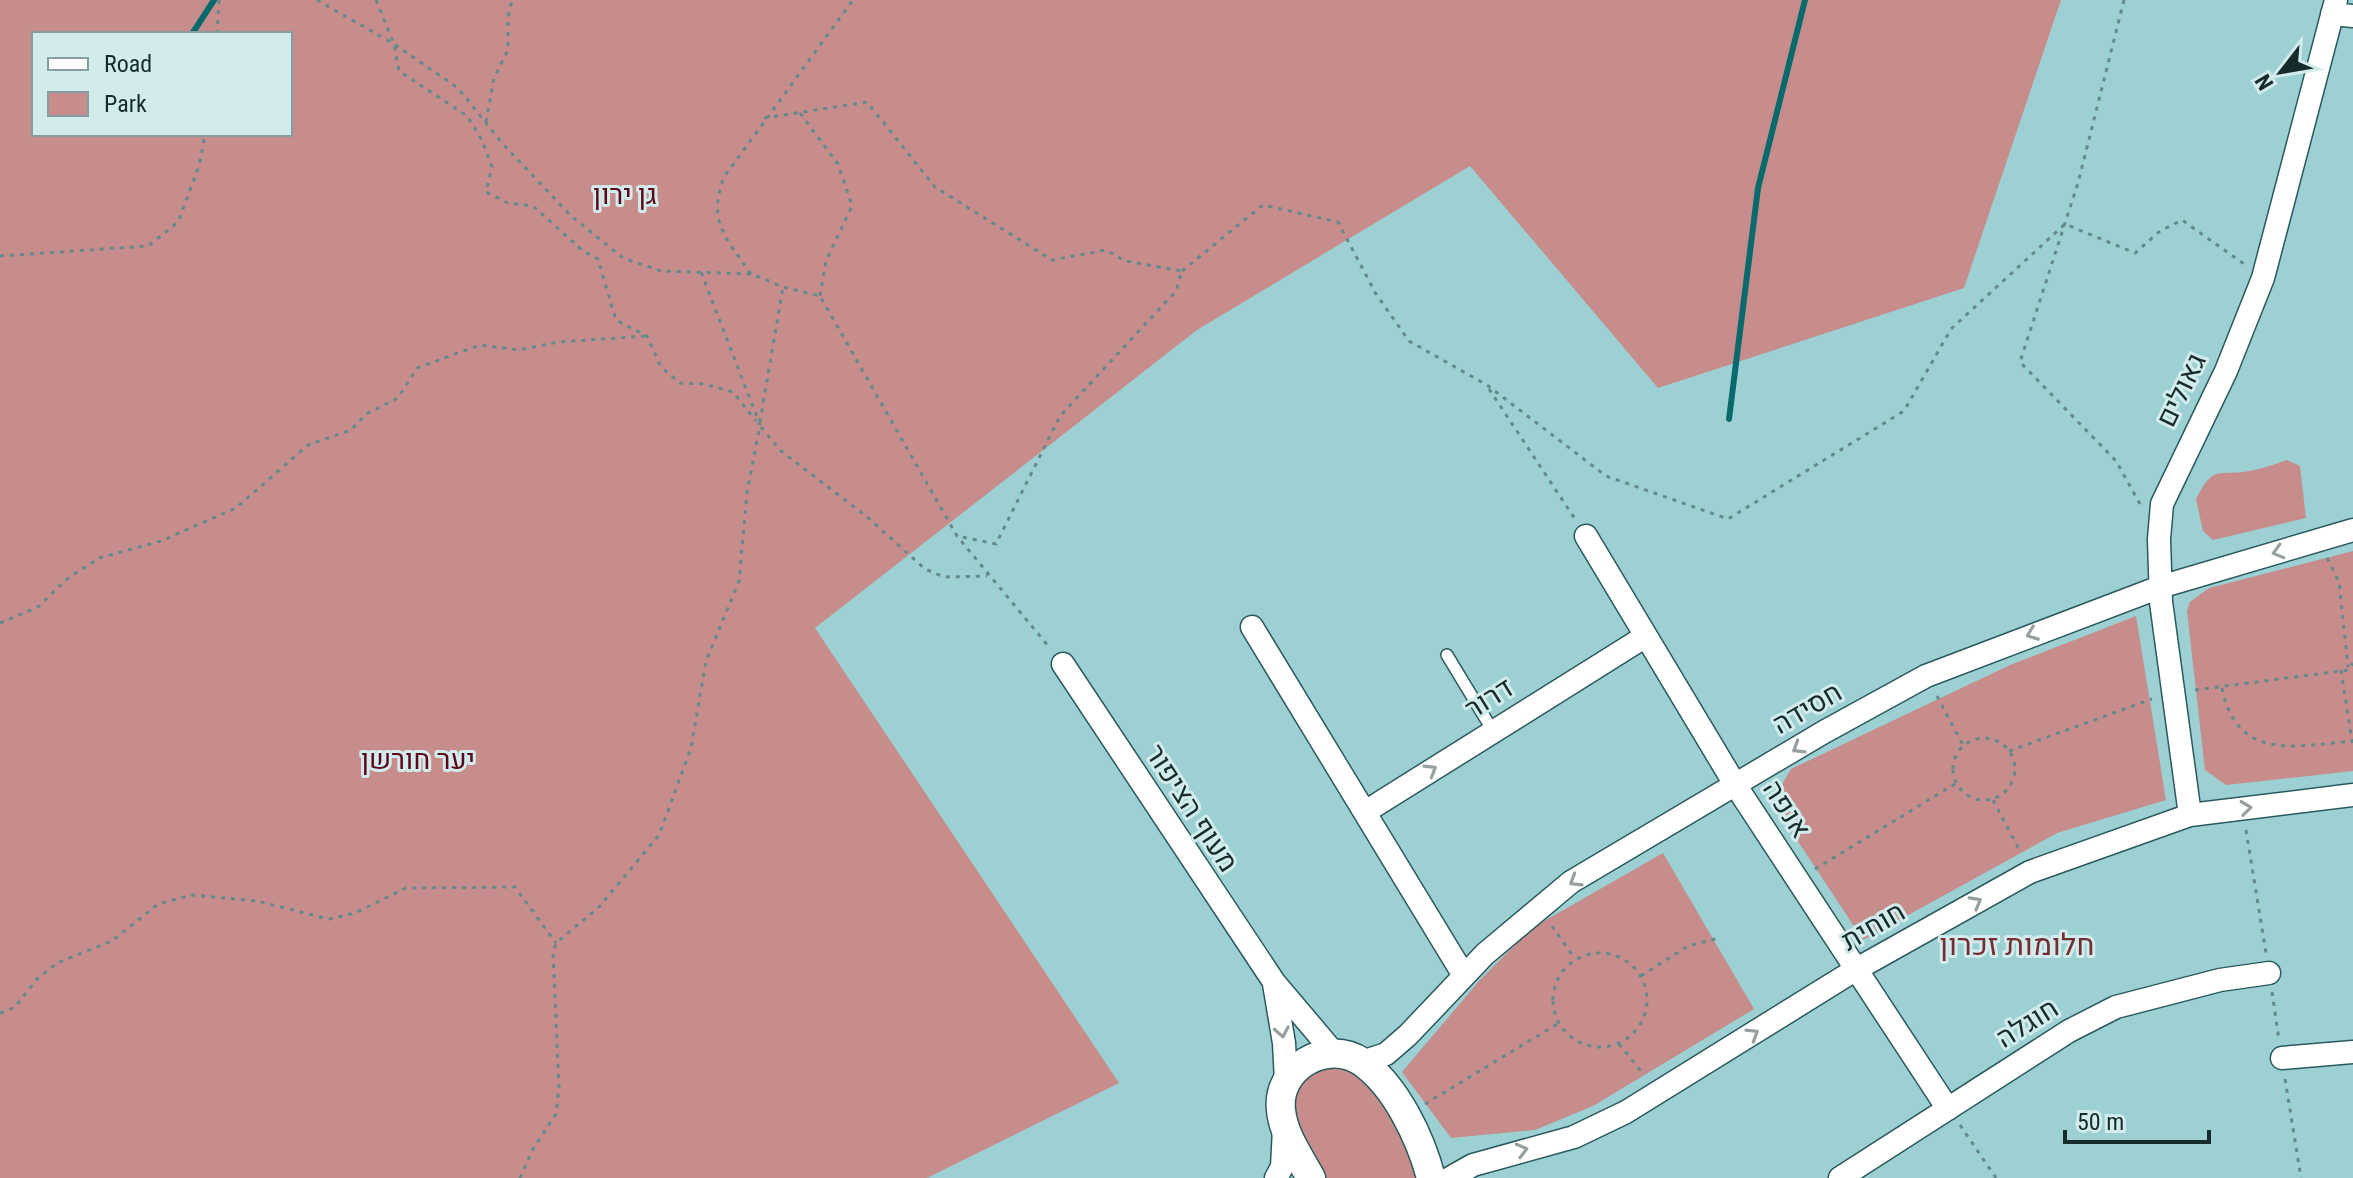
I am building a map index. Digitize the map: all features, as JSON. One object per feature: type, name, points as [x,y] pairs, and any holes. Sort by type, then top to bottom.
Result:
[{"type":"street","name":"גאולים","points":[[2190,815],[2160,587],[2162,504],[2174,473],[2226,371],[2263,278],[2340,10]]},
{"type":"street","name":"חסידה","points":[[1362,1062],[1386,1054],[1408,1035],[1463,974],[1538,906],[1571,882],[1824,732],[1926,676],[2160,587],[2329,550],[2353,530]]},
{"type":"street","name":"אנפה","points":[[1586,536],[1736,786],[1948,1109]]},
{"type":"street","points":[[1252,627],[1463,974]]},
{"type":"street","name":"דרור","points":[[1365,812],[1646,636]]},
{"type":"street","name":"מעוף הציפור","points":[[1063,664],[1274,982],[1334,1053]]},
{"type":"street","name":"חוחית","points":[[1450,1178],[1473,1165],[1574,1137],[1659,1093],[1855,970],[2030,872],[2190,815],[2353,795]]},
{"type":"street","name":"חוגלה","points":[[1840,1178],[2069,1031],[2116,1007],[2220,980],[2269,973]]},
{"type":"street","name":"מעוף הציפור","points":[[1274,982],[1284,1043],[1286,1081]]},
{"type":"street","points":[[2282,1058],[2353,1052]]},
{"type":"street","points":[[1276,1178],[1282,1167],[1284,1124],[1281,1109],[1286,1081],[1306,1060],[1334,1053],[1362,1062],[1405,1116],[1431,1178]]},
{"type":"street","points":[[1284,1124],[1311,1178]]},
{"type":"lane","points":[[1447,655],[1493,731]]},
{"type":"path","points":[[217,32],[219,0]]},
{"type":"path","points":[[317,0],[394,44],[458,88],[570,215],[623,258],[661,271],[752,274],[783,287],[820,296]]},
{"type":"path","points":[[376,0],[394,44],[399,71],[467,116],[482,140],[492,167],[486,192],[508,203],[533,206],[583,251],[598,259],[616,320],[647,336],[661,367],[680,383],[704,384],[733,392],[781,451],[866,516],[925,569],[944,577],[987,576]]},
{"type":"path","points":[[486,122],[494,78],[508,50],[508,17],[512,0]]},
{"type":"path","points":[[752,274],[719,228],[716,199],[724,177],[764,118],[793,84],[853,0]]},
{"type":"path","points":[[2124,0],[2065,224],[2020,362],[2116,461],[2159,539]]},
{"type":"path","points":[[764,118],[867,102],[935,187],[1052,260],[1106,250],[1125,261],[1182,271]]},
{"type":"path","points":[[799,112],[838,164],[852,206],[826,261],[820,296],[957,536],[987,576],[1063,664]]},
{"type":"path","points":[[0,256],[148,246],[178,222],[199,166],[205,136]]},
{"type":"path","points":[[957,536],[996,544],[1060,416],[1176,291],[1182,271],[1263,205],[1338,222],[1376,294],[1409,341],[1487,385],[1606,476],[1728,519],[1904,411],[1951,329],[2065,224]]},
{"type":"path","points":[[2065,224],[2135,253],[2160,231],[2182,220],[2263,278]]},
{"type":"path","points":[[701,272],[760,425]]},
{"type":"path","points":[[520,1178],[533,1149],[556,1114],[559,1088],[553,953],[556,943],[599,907],[659,835],[691,748],[706,661],[739,581],[747,493],[783,287]]},
{"type":"path","points":[[0,623],[38,607],[67,579],[99,558],[161,541],[236,508],[308,445],[351,430],[366,414],[398,398],[417,368],[480,345],[519,350],[536,345],[647,336]]},
{"type":"path","points":[[1487,385],[1586,536]]},
{"type":"path","points":[[2329,550],[2339,582],[2348,670]]},
{"type":"path","points":[[2348,670],[2353,663]]},
{"type":"path","points":[[2341,670],[2353,748]]},
{"type":"path","points":[[2009,751],[2174,692],[2348,670]]},
{"type":"path","points":[[2222,688],[2225,707],[2235,725],[2267,745],[2288,747],[2352,741]]},
{"type":"path","points":[[1925,699],[1936,694],[1963,745]]},
{"type":"path","points":[[1980,738],[1991,739],[2009,751],[2014,762],[2014,780],[2003,795],[1993,800],[1971,799],[1955,784],[1953,764],[1963,745],[1980,738]]},
{"type":"path","points":[[1796,880],[1955,784]]},
{"type":"path","points":[[1993,800],[2030,872]]},
{"type":"path","points":[[0,1013],[15,1007],[37,979],[57,963],[112,941],[158,904],[192,895],[257,901],[329,919],[355,913],[406,888],[515,887],[556,943]]},
{"type":"path","points":[[1538,906],[1575,959]]},
{"type":"path","points":[[1641,976],[1688,946],[1719,938]]},
{"type":"path","points":[[1589,953],[1619,956],[1641,976],[1647,991],[1643,1022],[1619,1044],[1606,1047],[1578,1042],[1559,1023],[1553,994],[1564,968],[1575,959],[1589,953]]},
{"type":"path","points":[[1405,1116],[1559,1023]]},
{"type":"path","points":[[1619,1044],[1659,1093]]},
{"type":"path","points":[[1948,1109],[1996,1178]]},
{"type":"green space","name":"יער חורשן","points":[[0,0],[2061,0],[1964,288],[1658,388],[1470,166],[1197,330],[815,628],[1119,1083],[927,1178],[0,1178]]},
{"type":"green space","points":[[2287,460],[2300,466],[2306,518],[2213,540],[2203,531],[2196,499],[2208,480],[2218,474],[2254,470]]},
{"type":"green space","points":[[2353,551],[2353,771],[2226,785],[2205,770],[2187,611],[2190,602],[2209,588]]},
{"type":"green space","points":[[2136,616],[2166,800],[2057,833],[1863,940],[1772,802],[1791,769],[2010,665]]},
{"type":"green space","points":[[1663,853],[1754,1009],[1593,1106],[1535,1130],[1451,1138],[1402,1072],[1479,981],[1532,928]]},
{"type":"green space","points":[[1324,1066],[1350,1067],[1388,1103],[1421,1178],[1320,1178],[1296,1129],[1292,1102],[1295,1089],[1302,1079]]},
{"type":"waterway","points":[[193,32],[214,0]]},
{"type":"waterway","points":[[1729,419],[1758,188],[1805,0]]},
{"type":"district","name":"חלומות זכרון","points":[[2017,944]]},
{"type":"park label","name":"גן ירון","points":[[625,194]]}]
